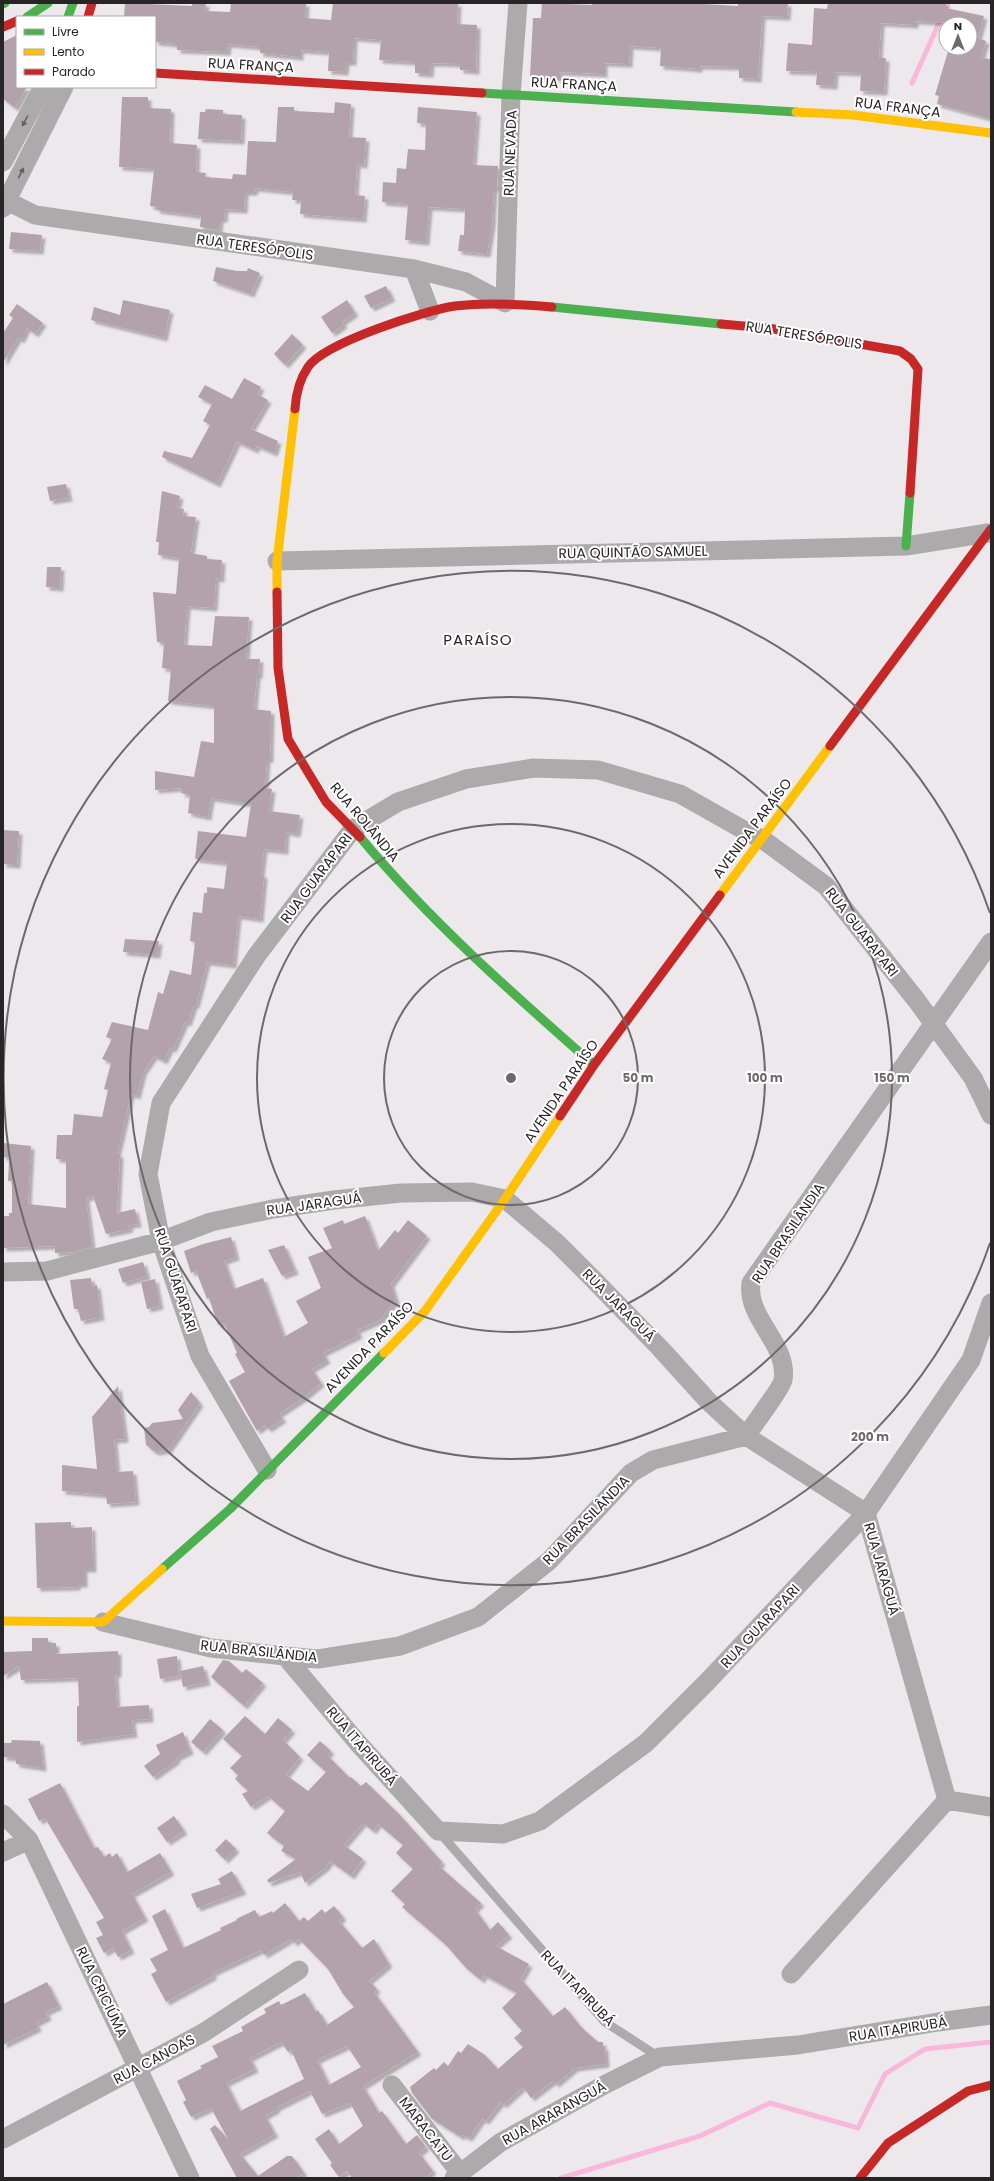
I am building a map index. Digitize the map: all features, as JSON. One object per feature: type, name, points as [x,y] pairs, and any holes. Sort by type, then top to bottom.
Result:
[{"type":"street","points":[[28,16],[48,3]]},
{"type":"street","points":[[68,16],[73,3]]},
{"type":"street","points":[[88,16],[92,3]]},
{"type":"street","name":"RUA NEVADA","points":[[505,303],[511,95],[518,3]]},
{"type":"street","points":[[3,27],[16,21]]},
{"type":"street","name":"RUA FRANÇA","points":[[156,73],[854,114],[991,133]]},
{"type":"street","points":[[3,162],[42,88]]},
{"type":"street","points":[[4,202],[63,88]]},
{"type":"street","name":"RUA TERESÓPOLIS","points":[[4,202],[36,215],[414,270],[466,282],[505,303]]},
{"type":"street","points":[[414,270],[430,311]]},
{"type":"street","name":"RUA TERESÓPOLIS","points":[[288,470],[297,388],[309,365],[336,346],[355,337],[430,311],[455,306],[505,303],[768,328],[900,351],[912,359],[918,369],[906,546]]},
{"type":"street","name":"RUA ROLÂNDIA","points":[[288,470],[276,561],[278,668],[288,739],[326,802],[353,829],[390,873],[488,971],[594,1065]]},
{"type":"street","name":"RUA QUINTÃO SAMUEL","points":[[276,561],[906,546],[990,531]]},
{"type":"street","name":"AVENIDA PARAÍSO","points":[[103,1622],[230,1508],[424,1311],[505,1199],[594,1065],[990,531]]},
{"type":"street","name":"RUA GUARAPARI","points":[[267,1470],[200,1356],[161,1241],[148,1174],[160,1103],[257,955],[353,829],[398,802],[466,779],[534,768],[598,770],[680,794],[748,833],[762,838],[826,886],[934,1024],[973,1078],[991,1115]]},
{"type":"street","name":"RUA BRASILÂNDIA","points":[[3,1621],[103,1622],[211,1648],[318,1659],[400,1646],[478,1617],[549,1560],[631,1473],[653,1460],[746,1436],[783,1381],[782,1364],[754,1307],[750,1294],[751,1284],[991,942]]},
{"type":"street","name":"RUA JARAGUÁ","points":[[3,1272],[48,1270],[161,1241],[211,1222],[273,1209],[334,1200],[401,1194],[472,1192],[505,1199],[557,1243],[660,1348],[709,1402],[746,1436],[866,1513],[947,1800]]},
{"type":"street","name":"RUA GUARAPARI","points":[[438,1831],[503,1834],[540,1821],[646,1743],[707,1682],[866,1513],[971,1360],[991,1303]]},
{"type":"street","name":"RUA ITAPIRUBÁ","points":[[285,1656],[357,1742],[438,1831]]},
{"type":"street","points":[[791,1974],[947,1800],[991,1807]]},
{"type":"street","name":"RUA CRICIÚMA","points":[[3,1814],[29,1840],[139,2068],[190,2178]]},
{"type":"street","points":[[3,1852],[29,1840]]},
{"type":"street","name":"RUA CANOAS","points":[[3,2139],[203,2033],[299,1970]]},
{"type":"street","name":"RUA ITAPIRUBÁ","points":[[660,2057],[798,2045],[938,2022],[991,2015]]},
{"type":"street","name":"RUA ARARANGUÁ","points":[[457,2176],[501,2142],[604,2085],[660,2057]]},
{"type":"street","name":"MARACATU","points":[[392,2085],[457,2176]]},
{"type":"street","points":[[860,2178],[888,2143],[968,2091],[991,2086]]},
{"type":"lane","name":"RUA ITAPIRUBÁ","points":[[438,1831],[605,2022],[660,2057]]},
{"type":"building","points":[[125,3],[192,6],[192,3],[206,3],[205,11],[230,12],[231,3],[306,3],[305,18],[331,20],[333,3],[458,3],[457,24],[477,25],[476,71],[460,70],[460,64],[431,63],[430,74],[415,73],[415,62],[379,60],[381,40],[354,38],[353,62],[346,62],[345,72],[328,71],[329,52],[300,50],[300,57],[260,53],[260,47],[228,44],[227,52],[177,50],[177,44],[156,42],[156,16],[124,16]]},
{"type":"building","points":[[542,3],[592,5],[592,3],[687,3],[738,6],[738,3],[788,3],[787,17],[762,16],[758,79],[739,78],[739,67],[699,66],[699,69],[660,66],[661,48],[630,46],[629,64],[604,63],[604,74],[559,72],[559,78],[530,76],[533,18],[541,18]]},
{"type":"building","points":[[828,3],[946,3],[946,8],[984,16],[978,38],[978,16],[938,16],[938,22],[915,21],[915,25],[881,23],[879,58],[886,58],[884,92],[860,91],[861,73],[835,72],[834,86],[816,85],[817,72],[786,71],[788,43],[812,45],[814,8],[827,9]]},
{"type":"building","points":[[16,36],[16,88],[26,88],[15,108],[3,99],[3,42]]},
{"type":"building","points":[[978,38],[986,41],[981,58],[991,59],[991,119],[937,104],[939,96],[935,95],[947,56],[978,56]]},
{"type":"building","points":[[122,97],[148,97],[148,108],[171,109],[170,143],[197,145],[196,172],[206,173],[205,177],[232,179],[233,174],[246,175],[248,141],[276,142],[278,107],[294,107],[294,111],[334,113],[335,102],[351,104],[349,137],[366,138],[364,165],[357,164],[355,195],[365,196],[363,219],[300,214],[301,200],[292,200],[293,192],[255,188],[254,192],[245,192],[244,210],[225,209],[224,219],[220,219],[219,230],[200,227],[201,216],[156,210],[157,207],[150,206],[154,169],[119,167]]},
{"type":"building","points":[[418,107],[477,112],[473,165],[498,166],[497,188],[494,188],[492,223],[487,254],[458,251],[460,235],[464,235],[465,209],[429,207],[426,242],[405,240],[408,204],[382,202],[383,182],[396,183],[397,168],[406,169],[408,149],[425,150],[426,124],[417,123]]},
{"type":"building","points":[[206,109],[223,110],[223,114],[242,115],[241,141],[198,139],[200,112],[205,112]]},
{"type":"building","points":[[11,232],[42,235],[40,251],[9,249]]},
{"type":"building","points":[[216,267],[237,271],[247,271],[248,268],[260,273],[251,294],[213,281]]},
{"type":"building","points":[[386,286],[392,298],[371,308],[364,296]]},
{"type":"building","points":[[123,300],[170,310],[164,338],[91,320],[94,307],[120,315]]},
{"type":"building","points":[[347,300],[355,313],[342,322],[344,325],[332,333],[321,317]]},
{"type":"building","points":[[17,304],[43,323],[35,334],[27,328],[21,340],[18,338],[3,363],[3,333],[13,318],[9,315]]},
{"type":"building","points":[[292,334],[303,345],[285,365],[274,354]]},
{"type":"building","points":[[244,378],[261,387],[257,394],[268,400],[251,429],[278,441],[274,453],[257,446],[255,450],[237,442],[217,484],[162,457],[164,451],[192,458],[210,425],[203,421],[212,404],[198,397],[205,385],[232,399]]},
{"type":"building","points":[[66,484],[69,498],[50,501],[47,487]]},
{"type":"building","points":[[162,491],[180,496],[177,508],[184,509],[183,516],[196,517],[191,553],[207,556],[207,559],[222,560],[221,579],[216,578],[214,608],[187,606],[184,645],[212,646],[215,616],[249,617],[246,659],[260,659],[254,709],[271,711],[270,759],[267,759],[265,788],[272,789],[269,811],[300,815],[297,834],[286,832],[285,851],[264,849],[261,874],[264,875],[260,919],[238,916],[233,965],[207,962],[196,1005],[194,1005],[188,1023],[185,1022],[173,1049],[170,1048],[164,1061],[154,1056],[143,1072],[137,1096],[131,1094],[117,1154],[120,1154],[117,1213],[135,1209],[138,1224],[129,1225],[130,1229],[106,1234],[93,1196],[86,1198],[92,1247],[74,1252],[55,1253],[55,1246],[3,1248],[3,1216],[9,1216],[9,1213],[12,1213],[12,1181],[8,1181],[9,1158],[3,1157],[3,1143],[31,1146],[28,1204],[66,1208],[66,1160],[56,1159],[57,1135],[72,1135],[74,1114],[102,1117],[108,1090],[104,1089],[111,1063],[102,1059],[112,1039],[106,1037],[112,1022],[148,1030],[158,992],[163,994],[170,970],[191,975],[195,942],[190,941],[193,912],[202,913],[204,893],[207,893],[207,887],[224,889],[227,863],[195,859],[198,831],[246,837],[251,804],[211,798],[208,817],[188,813],[190,795],[181,793],[182,788],[155,790],[155,771],[194,777],[201,741],[214,743],[214,706],[168,701],[171,669],[162,668],[164,643],[157,642],[153,592],[176,594],[179,558],[158,555],[159,542],[156,542]]},
{"type":"building","points":[[47,567],[61,567],[60,588],[46,587]]},
{"type":"building","points":[[3,830],[19,831],[17,865],[3,864]]},
{"type":"building","points":[[125,939],[159,941],[157,955],[123,952]]},
{"type":"building","points":[[365,1216],[378,1251],[395,1230],[398,1233],[408,1220],[427,1236],[391,1284],[396,1300],[380,1320],[357,1330],[359,1335],[323,1353],[327,1360],[312,1369],[321,1383],[302,1399],[279,1414],[283,1419],[268,1429],[265,1425],[257,1431],[229,1381],[245,1372],[235,1354],[237,1353],[224,1323],[218,1325],[209,1298],[207,1299],[196,1271],[191,1273],[184,1251],[203,1244],[231,1237],[236,1257],[224,1261],[234,1289],[263,1278],[284,1337],[308,1323],[296,1301],[321,1288],[308,1257],[332,1248],[323,1228],[343,1220],[344,1224]]},
{"type":"building","points":[[284,1245],[295,1271],[282,1276],[268,1250]]},
{"type":"building","points":[[143,1262],[147,1276],[123,1283],[118,1269]]},
{"type":"building","points":[[91,1278],[92,1286],[97,1285],[101,1317],[81,1321],[78,1309],[74,1309],[70,1280]]},
{"type":"building","points":[[155,1279],[160,1306],[147,1309],[141,1282]]},
{"type":"building","points":[[118,1386],[125,1439],[114,1440],[117,1472],[133,1471],[136,1502],[107,1504],[106,1495],[62,1491],[62,1465],[97,1469],[92,1417]]},
{"type":"building","points":[[191,1392],[200,1403],[168,1450],[155,1452],[146,1445],[144,1428],[149,1427],[152,1423],[183,1419],[178,1410]]},
{"type":"building","points":[[71,1522],[71,1528],[92,1527],[93,1569],[84,1569],[84,1584],[77,1584],[77,1587],[37,1588],[35,1523]]},
{"type":"building","points":[[32,1638],[48,1638],[48,1643],[56,1643],[56,1654],[118,1651],[118,1674],[115,1674],[117,1707],[149,1705],[150,1719],[132,1720],[134,1734],[77,1742],[77,1706],[79,1706],[78,1678],[21,1680],[19,1666],[3,1676],[3,1652],[32,1651]]},
{"type":"building","points":[[177,1656],[179,1676],[160,1679],[157,1659]]},
{"type":"building","points":[[223,1660],[229,1661],[242,1673],[246,1669],[263,1683],[244,1706],[211,1677]]},
{"type":"building","points":[[203,1666],[207,1682],[183,1687],[180,1671]]},
{"type":"building","points":[[245,1716],[265,1734],[278,1718],[292,1730],[283,1740],[300,1757],[286,1775],[308,1791],[326,1772],[307,1755],[320,1741],[331,1751],[327,1755],[350,1778],[351,1777],[361,1786],[366,1782],[399,1814],[442,1862],[439,1866],[481,1903],[475,1909],[490,1930],[498,1922],[509,1935],[496,1946],[529,1964],[521,1979],[553,2016],[565,2007],[581,2027],[598,2042],[603,2042],[603,2047],[605,2047],[606,2064],[575,2068],[556,2084],[553,2081],[531,2098],[523,2087],[503,2105],[501,2102],[486,2121],[482,2119],[469,2138],[462,2135],[461,2137],[432,2119],[412,2093],[410,2087],[434,2068],[436,2070],[444,2062],[448,2066],[458,2051],[461,2053],[468,2044],[485,2055],[498,2069],[523,2047],[514,2038],[522,2031],[502,2008],[517,1993],[484,1975],[481,1980],[466,1968],[445,1944],[402,1907],[405,1904],[391,1891],[413,1869],[396,1853],[403,1845],[378,1824],[373,1831],[363,1823],[344,1845],[363,1859],[351,1876],[330,1861],[326,1867],[305,1883],[300,1872],[269,1883],[267,1880],[296,1859],[281,1851],[284,1846],[267,1833],[285,1811],[268,1796],[251,1807],[242,1794],[248,1791],[235,1779],[238,1775],[230,1768],[242,1756],[223,1739]]},
{"type":"building","points":[[210,1719],[223,1730],[203,1752],[191,1742]]},
{"type":"building","points":[[183,1732],[190,1751],[176,1758],[177,1760],[153,1777],[144,1766],[160,1754],[156,1745]]},
{"type":"building","points":[[12,1740],[40,1741],[43,1768],[16,1764],[16,1758],[3,1757],[3,1743],[11,1743]]},
{"type":"building","points":[[60,1783],[94,1848],[98,1847],[104,1857],[110,1853],[112,1857],[117,1853],[127,1872],[160,1853],[171,1872],[132,1894],[145,1918],[122,1931],[131,1950],[118,1957],[113,1948],[104,1953],[96,1938],[103,1935],[96,1922],[104,1918],[45,1818],[39,1821],[28,1799]]},
{"type":"building","points":[[174,1816],[184,1831],[167,1842],[157,1828]]},
{"type":"building","points":[[226,1839],[236,1849],[225,1860],[215,1850]]},
{"type":"building","points":[[232,1871],[243,1891],[197,1908],[191,1894],[221,1884],[218,1879]]},
{"type":"building","points":[[285,1903],[299,1921],[304,1917],[308,1921],[322,1909],[325,1913],[334,1906],[343,1917],[339,1921],[362,1948],[374,1939],[389,1964],[369,1981],[377,1989],[374,1992],[418,2052],[363,2086],[379,2113],[382,2111],[406,2144],[417,2135],[426,2147],[419,2153],[433,2171],[424,2178],[352,2178],[347,2171],[339,2177],[330,2165],[332,2163],[315,2139],[329,2129],[339,2144],[363,2126],[350,2103],[322,2114],[310,2091],[276,2108],[276,2110],[265,2116],[275,2134],[240,2154],[258,2176],[287,2156],[292,2156],[304,2173],[296,2178],[237,2178],[210,2129],[215,2125],[228,2139],[211,2108],[191,2117],[183,2102],[186,2100],[177,2081],[202,2068],[200,2066],[218,2057],[212,2046],[243,2031],[241,2027],[266,2013],[264,2009],[279,2001],[281,2005],[305,1993],[316,2012],[318,2010],[327,2025],[354,2007],[343,1994],[328,1969],[299,1939],[294,1943],[291,1939],[264,1955],[261,1950],[212,1973],[214,1976],[166,2002],[151,1974],[157,1971],[150,1959],[168,1950],[152,1916],[165,1909],[183,1948],[221,1930],[220,1928],[255,1910],[259,1917],[272,1911],[273,1913]],"holes":[[[281,2042],[288,2052],[291,2050],[304,2079],[240,2111],[226,2083],[255,2069],[250,2058]],[[347,2046],[361,2067],[329,2085],[317,2060]]]},
{"type":"building","points":[[47,1982],[59,2006],[46,2012],[48,2017],[36,2023],[38,2028],[3,2045],[3,2004]]},
{"type":"waterway","points":[[912,83],[948,3]]},
{"type":"waterway","points":[[561,2178],[700,2136],[770,2103],[858,2128],[885,2074],[925,2049],[991,2042]]},
{"type":"traffic: fast","points":[[28,16],[48,3]]},
{"type":"traffic: fast","points":[[68,16],[73,3]]},
{"type":"traffic: fast","points":[[482,93],[796,112]]},
{"type":"traffic: fast","points":[[552,307],[721,324]]},
{"type":"traffic: fast","points":[[906,546],[910,493]]},
{"type":"traffic: fast","points":[[360,837],[415,898],[472,956],[594,1065]]},
{"type":"traffic: fast","points":[[162,1569],[230,1509],[384,1353]]},
{"type":"traffic: slow","points":[[796,112],[853,115],[991,133]]},
{"type":"traffic: slow","points":[[277,592],[277,561],[295,409]]},
{"type":"traffic: slow","points":[[720,895],[830,746]]},
{"type":"traffic: slow","points":[[384,1353],[425,1311],[505,1199],[560,1116]]},
{"type":"traffic: slow","points":[[3,1621],[103,1622],[162,1569]]},
{"type":"traffic: jam","points":[[88,16],[92,3]]},
{"type":"traffic: jam","points":[[3,27],[16,21]]},
{"type":"traffic: jam","points":[[156,73],[482,93]]},
{"type":"traffic: jam","points":[[295,409],[298,387],[308,367],[318,358],[354,338],[422,314],[455,306],[504,304],[552,307]]},
{"type":"traffic: jam","points":[[721,324],[768,328],[900,351],[911,359],[918,369],[910,493]]},
{"type":"traffic: jam","points":[[830,746],[991,529]]},
{"type":"traffic: jam","points":[[277,592],[278,668],[288,739],[326,802],[360,837]]},
{"type":"traffic: jam","points":[[560,1116],[594,1065],[720,895]]},
{"type":"traffic: jam","points":[[860,2178],[888,2143],[968,2091],[991,2085]]},
{"type":"district","name":"PARAÍSO","points":[[478,640]]}]
